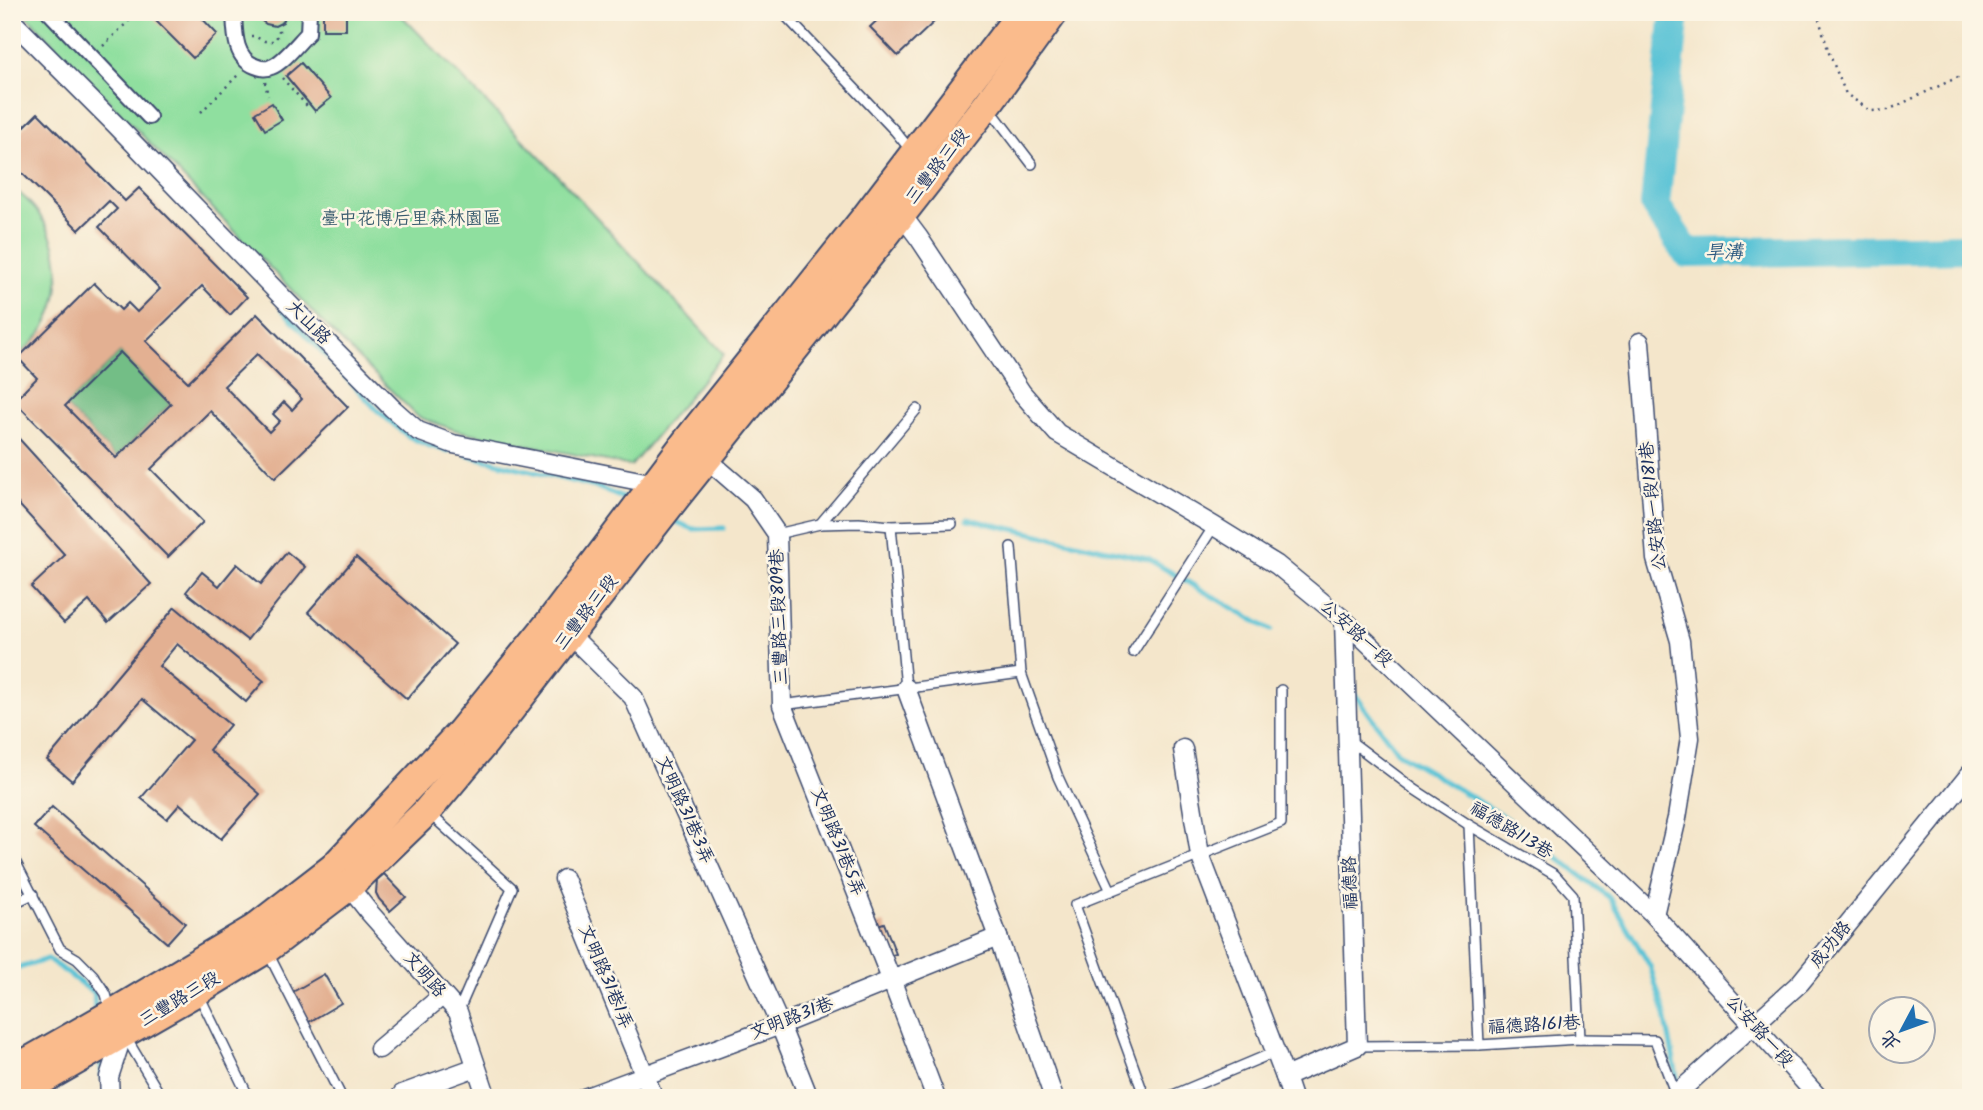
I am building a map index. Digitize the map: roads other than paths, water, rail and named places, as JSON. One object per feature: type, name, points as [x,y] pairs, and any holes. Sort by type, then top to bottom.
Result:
[{"type":"main road","name":"三豐路三段","points":[[890,206],[913,154],[1022,12]]},
{"type":"main road","name":"三豐路三段","points":[[12,1071],[197,991],[266,949],[410,807],[485,742],[560,628],[665,490],[890,206],[987,104],[1054,12]]},
{"type":"main road","name":"三豐路三段","points":[[12,1097],[254,929],[341,877]]},
{"type":"street","points":[[49,12],[149,117]]},
{"type":"street","points":[[234,12],[235,34],[244,59],[261,69],[273,67],[308,33],[309,12]]},
{"type":"street","name":"大山路","points":[[13,23],[392,408],[418,431],[453,444],[665,490]]},
{"type":"street","name":"公安路一段","points":[[890,206],[919,238],[1022,393],[1057,433],[1277,565],[1344,620],[1654,915],[1819,1098]]},
{"type":"street","name":"公安路一段181巷","points":[[1640,342],[1656,559],[1680,641],[1689,738],[1677,818],[1654,915]]},
{"type":"street","name":"三豐路三段809巷","points":[[697,450],[753,499],[777,534],[782,705]]},
{"type":"street","name":"福德路","points":[[1344,620],[1357,1046]]},
{"type":"street","name":"文明路31巷3弄","points":[[560,628],[633,697],[780,1025],[809,1098]]},
{"type":"street","points":[[906,688],[1055,1098]]},
{"type":"street","name":"文明路31巷5弄","points":[[782,705],[936,1098]]},
{"type":"street","points":[[1183,749],[1200,855],[1292,1098]]},
{"type":"street","name":"成功路","points":[[1674,1096],[1800,983],[1971,773]]},
{"type":"street","name":"文明路","points":[[341,877],[458,1013],[487,1098]]},
{"type":"street","name":"文明路31巷1弄","points":[[564,879],[654,1098]]},
{"type":"street","name":"文明路31巷","points":[[584,1098],[780,1025],[998,937]]},
{"type":"street","points":[[379,1049],[443,995]]},
{"type":"street","points":[[110,1098],[109,1077],[118,1024]]},
{"type":"street","points":[[1285,1077],[1357,1046]]},
{"type":"street","points":[[402,1094],[476,1067]]},
{"type":"lane","points":[[782,12],[895,131],[913,154]]},
{"type":"lane","points":[[987,104],[1032,164]]},
{"type":"lane","points":[[820,524],[917,409]]},
{"type":"lane","points":[[777,534],[820,524],[952,524]]},
{"type":"lane","points":[[891,526],[906,688]]},
{"type":"lane","points":[[1133,653],[1214,526]]},
{"type":"lane","points":[[1011,547],[1021,673],[1058,777],[1111,891]]},
{"type":"lane","points":[[782,705],[1021,673]]},
{"type":"lane","points":[[1145,1098],[1075,905],[1281,823],[1281,690]]},
{"type":"lane","name":"福德路113巷","points":[[1347,738],[1414,789],[1555,875],[1573,895],[1580,1039]]},
{"type":"lane","points":[[410,807],[512,888],[458,1013]]},
{"type":"lane","points":[[1469,825],[1479,1045]]},
{"type":"lane","points":[[12,855],[60,949],[77,959],[93,975],[106,994],[118,1024],[162,1098]]},
{"type":"lane","points":[[12,904],[33,894]]},
{"type":"lane","points":[[266,949],[342,1098]]},
{"type":"lane","points":[[197,991],[248,1098]]},
{"type":"lane","name":"福德路161巷","points":[[1357,1046],[1479,1045],[1580,1039],[1655,1040],[1674,1096]]},
{"type":"lane","points":[[1166,1098],[1275,1052]]},
{"type":"waterway","name":"旱溝","points":[[1675,12],[1655,205],[1687,253],[1971,248]]},
{"type":"waterway","points":[[282,309],[377,410],[408,436],[448,451]]},
{"type":"waterway","points":[[467,455],[599,488],[629,501]]},
{"type":"waterway","points":[[670,519],[693,529],[724,528]]},
{"type":"waterway","points":[[968,519],[1148,559],[1271,630]]},
{"type":"waterway","points":[[1351,689],[1398,753],[1506,818],[1610,898],[1650,966],[1665,1015],[1679,1087]]},
{"type":"waterway","points":[[12,970],[48,959],[94,993],[95,1012]]},
{"type":"waterway","points":[[100,1056],[102,1078]]},
{"type":"park label","name":"臺中花博后里森林園區","points":[[411,219]]}]
